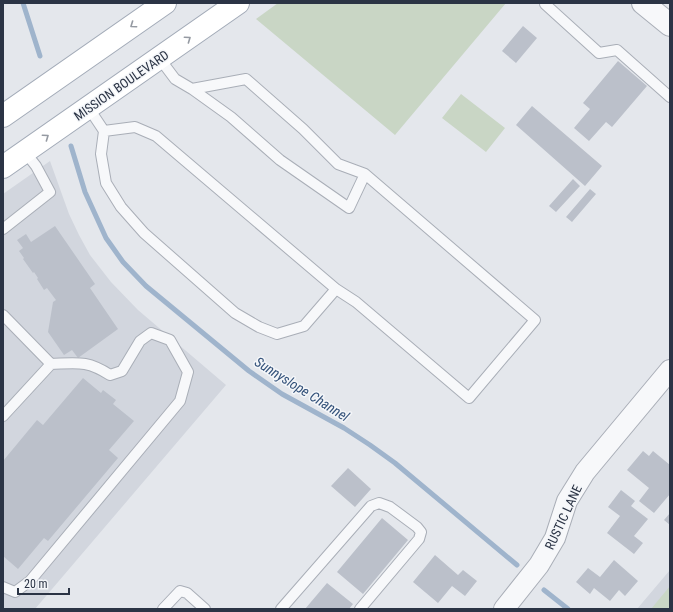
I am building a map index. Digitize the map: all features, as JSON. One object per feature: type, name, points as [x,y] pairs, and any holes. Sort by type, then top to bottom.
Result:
[{"type":"main road","points":[[3,116],[165,3]]},
{"type":"main road","name":"MISSION BOULEVARD","points":[[3,167],[88,107],[160,59],[238,3]]},
{"type":"street","points":[[643,3],[670,25]]},
{"type":"street","name":"RUSTIC LANE","points":[[504,609],[540,565],[555,538],[567,501],[585,472],[670,370]]},
{"type":"lane","points":[[546,3],[544,4],[599,53],[617,50],[670,97]]},
{"type":"lane","points":[[160,59],[175,79],[192,89],[231,117],[280,160],[349,208],[365,174]]},
{"type":"lane","points":[[104,132],[135,127],[156,136],[336,289],[356,302],[469,398],[535,320],[365,174],[338,164],[303,129],[246,79],[192,89]]},
{"type":"lane","points":[[88,107],[104,132],[101,154],[106,184],[121,207],[144,233],[235,313],[259,327],[277,334],[304,326],[336,289]]},
{"type":"lane","points":[[3,229],[50,192],[36,166],[25,152]]},
{"type":"lane","points":[[3,315],[51,364]]},
{"type":"lane","points":[[3,416],[51,364],[85,363],[98,367],[110,374],[122,371],[140,341],[151,333],[170,340],[188,372],[180,401],[30,581],[15,592],[3,587]]},
{"type":"lane","points":[[281,609],[370,506],[378,503],[390,507],[421,532],[419,539],[360,609]]},
{"type":"lane","points":[[163,609],[180,591],[187,593],[204,609]]},
{"type":"shaded area","points":[[50,161],[69,214],[79,235],[90,255],[111,282],[138,310],[226,385],[35,609],[3,609],[3,194]]},
{"type":"shaded area","points":[[670,570],[670,609],[637,609]]},
{"type":"green space","points":[[278,3],[506,3],[395,135],[256,19]]},
{"type":"green space","points":[[461,94],[505,128],[486,152],[442,118]]},
{"type":"green space","points":[[670,586],[670,609],[651,609]]},
{"type":"building","points":[[523,26],[537,38],[516,63],[502,51]]},
{"type":"building","points":[[618,61],[647,86],[612,127],[606,122],[589,141],[574,128],[590,109],[583,103]]},
{"type":"building","points":[[532,106],[602,166],[585,186],[516,125]]},
{"type":"building","points":[[573,179],[580,186],[556,212],[549,206]]},
{"type":"building","points":[[590,189],[596,194],[572,222],[566,217]]},
{"type":"building","points":[[55,226],[95,284],[90,288],[118,329],[78,358],[72,350],[64,355],[48,332],[53,302],[56,300],[47,288],[44,290],[34,272],[33,273],[23,259],[24,258],[19,251],[23,248],[17,240],[26,234],[31,242]]},
{"type":"building","points":[[83,378],[101,393],[103,390],[116,400],[113,404],[134,421],[109,450],[118,458],[48,541],[44,538],[18,569],[3,556],[3,461],[37,420],[43,425]]},
{"type":"building","points":[[643,451],[649,456],[653,451],[670,465],[670,494],[654,513],[639,501],[649,488],[627,470]]},
{"type":"building","points":[[348,468],[371,489],[355,507],[331,486]]},
{"type":"building","points":[[621,490],[635,501],[631,506],[648,519],[634,536],[643,543],[634,554],[607,533],[620,516],[608,507]]},
{"type":"building","points":[[670,513],[670,525],[664,520]]},
{"type":"building","points":[[382,518],[408,540],[363,594],[337,572]]},
{"type":"building","points":[[435,555],[458,575],[463,570],[477,581],[465,596],[452,586],[438,603],[413,582]]},
{"type":"building","points":[[614,560],[638,581],[625,596],[619,590],[610,601],[594,588],[590,594],[576,582],[588,568],[600,577]]},
{"type":"building","points":[[327,583],[353,604],[349,609],[305,609]]},
{"type":"waterway","name":"Sunnyslope Channel","points":[[23,3],[40,56]]},
{"type":"waterway","name":"Sunnyslope Channel","points":[[71,146],[85,192],[106,238],[123,262],[146,286],[249,371],[282,394],[344,428],[395,463],[517,565]]},
{"type":"waterway","name":"Sunnyslope Channel","points":[[544,590],[568,609]]}]
